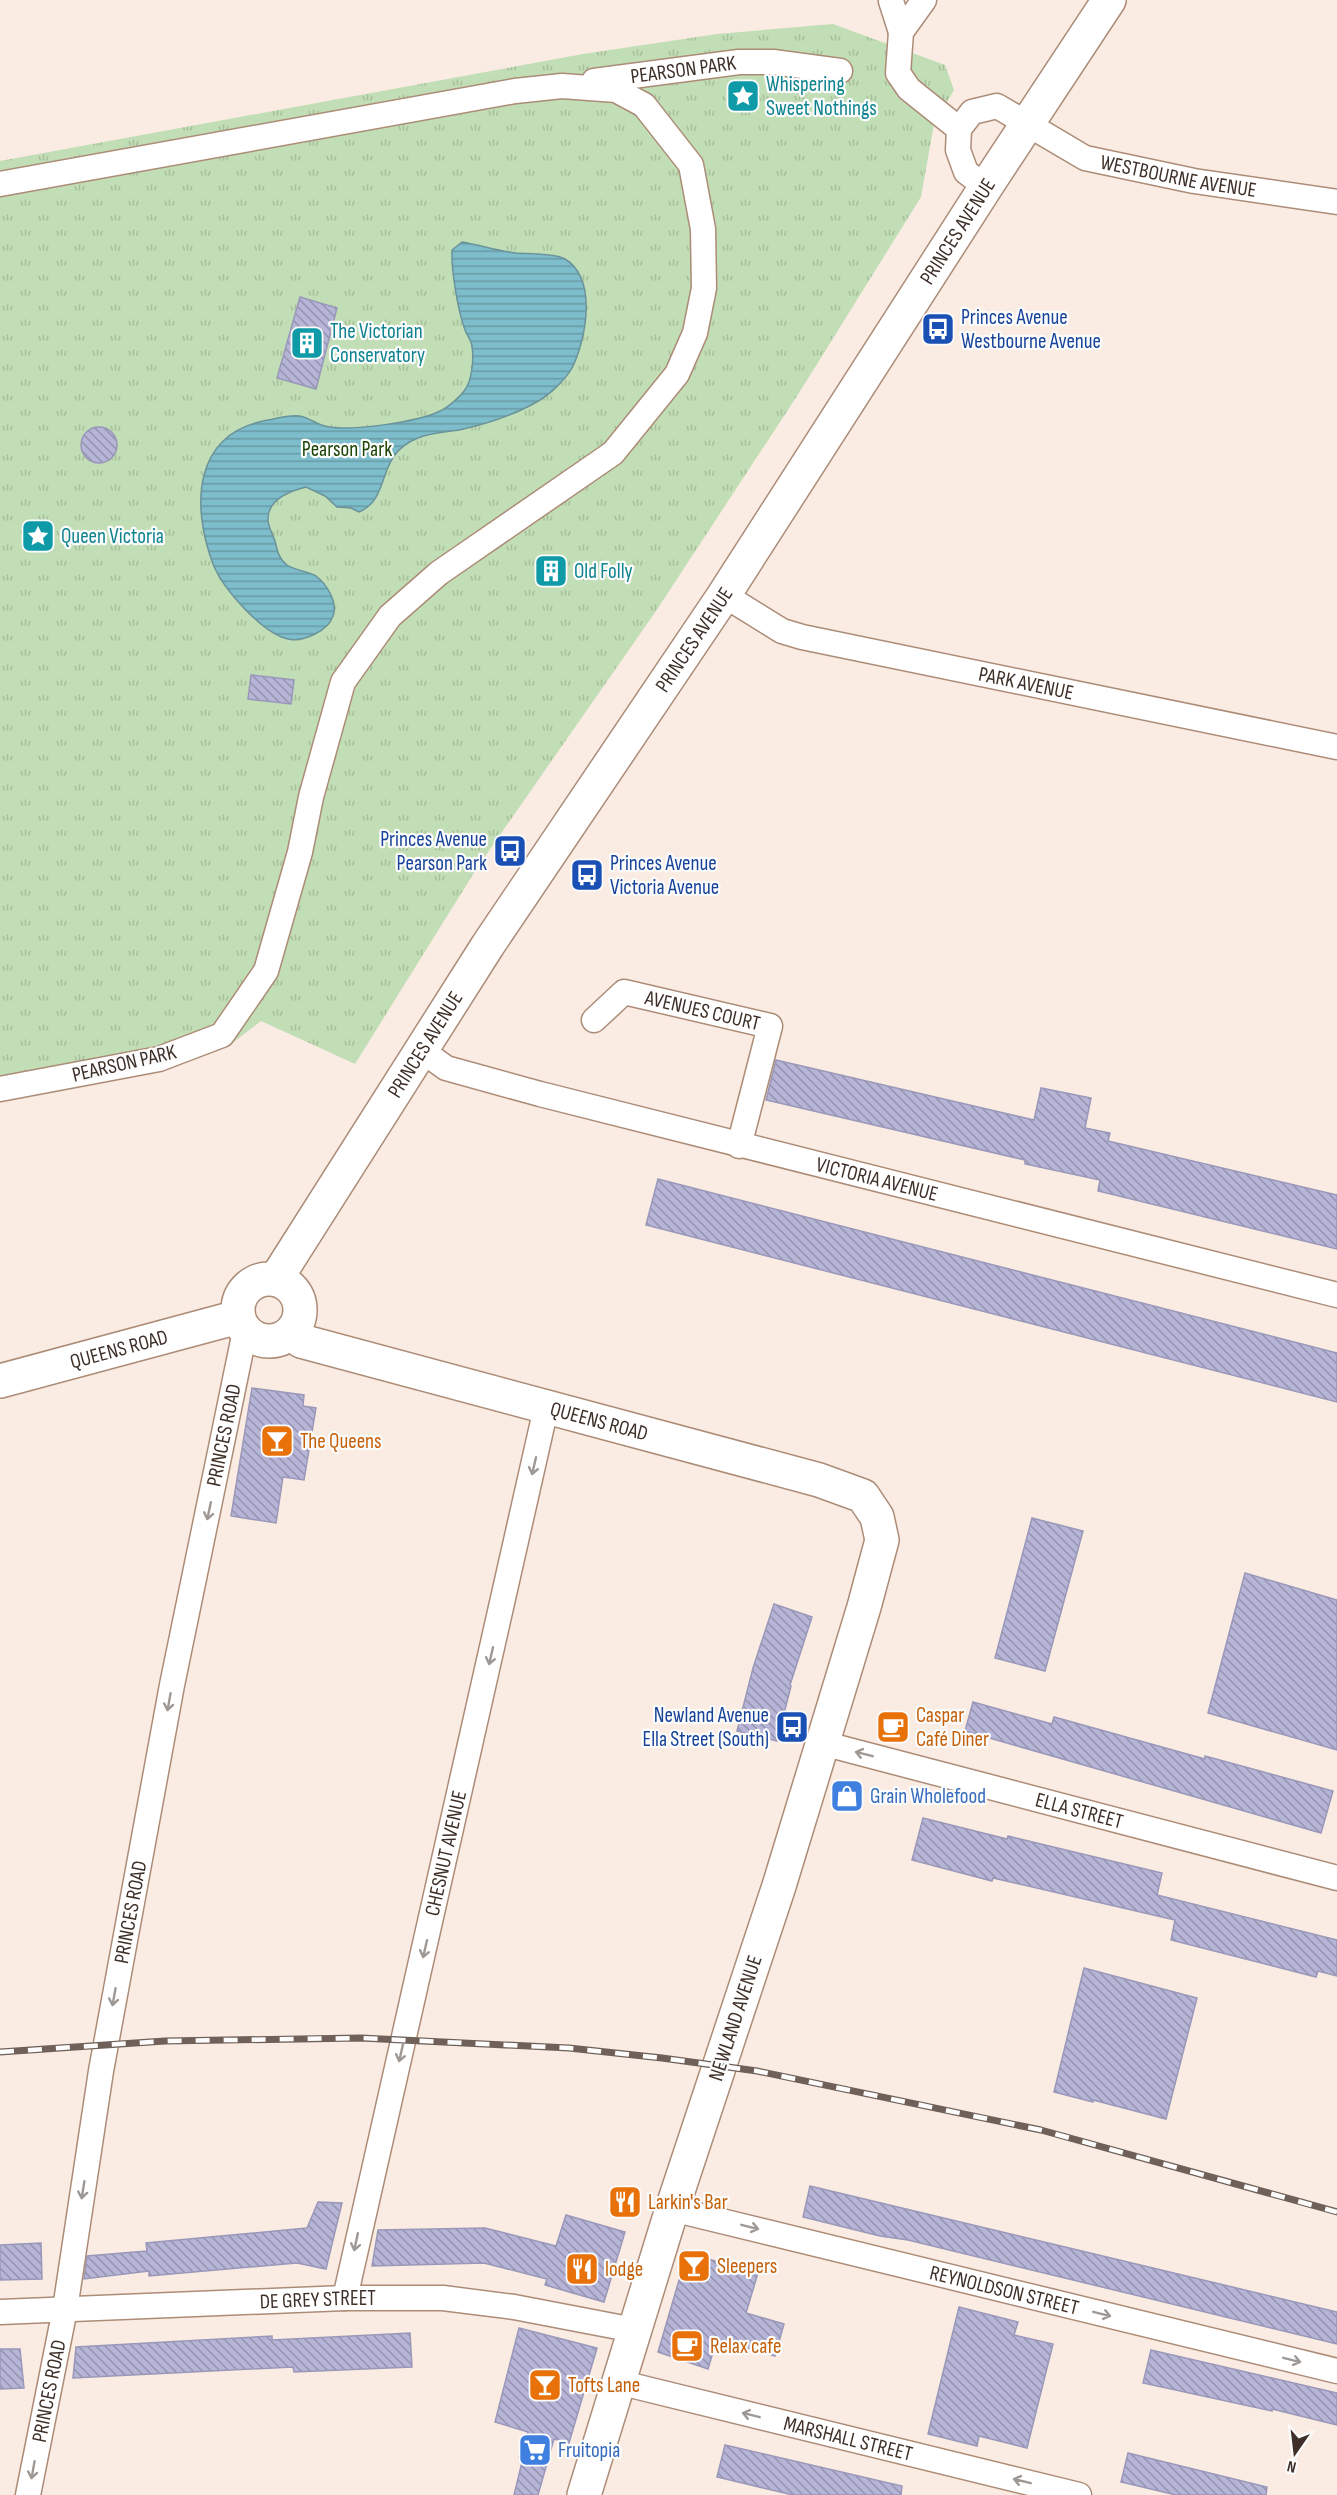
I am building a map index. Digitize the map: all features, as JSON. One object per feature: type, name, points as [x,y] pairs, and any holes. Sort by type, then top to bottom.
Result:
[{"type":"street","points":[[901,32],[924,0]]},
{"type":"street","name":"PRINCES AVENUE","points":[[276,1279],[546,857],[724,595],[1108,0]]},
{"type":"street","points":[[891,1],[901,32],[898,73],[909,89],[959,129],[958,150],[966,172],[986,187]]},
{"type":"street","name":"PEARSON PARK","points":[[0,184],[514,91],[739,62],[773,63],[840,71]]},
{"type":"street","name":"PEARSON PARK","points":[[0,1089],[159,1059],[222,1035],[266,971],[300,852],[310,797],[343,682],[390,616],[439,573],[613,453],[676,374],[695,333],[704,288],[703,229],[691,165],[644,105],[616,90],[562,86]]},
{"type":"street","name":"WESTBOURNE AVENUE","points":[[959,129],[972,112],[996,106],[1085,158],[1194,181],[1337,202]]},
{"type":"street","name":"PARK AVENUE","points":[[724,595],[782,630],[802,637],[1337,747]]},
{"type":"street","name":"AVENUES COURT","points":[[594,1020],[624,992],[770,1026],[739,1146]]},
{"type":"street","name":"VICTORIA AVENUE","points":[[421,1050],[446,1068],[739,1146],[1337,1296]]},
{"type":"street","points":[[276,1279],[286,1283],[298,1296],[301,1309],[300,1320],[291,1334],[278,1340],[265,1341],[255,1338],[242,1324],[238,1306],[244,1291],[257,1281],[276,1279]]},
{"type":"street","name":"QUEENS ROAD","points":[[0,1381],[242,1324]]},
{"type":"street","name":"PRINCES ROAD","points":[[28,2495],[65,2309],[101,2071],[142,1845],[242,1324]]},
{"type":"street","name":"QUEENS ROAD","points":[[291,1334],[301,1341],[819,1480],[863,1496],[877,1517],[882,1539]]},
{"type":"street","name":"CHESNUT AVENUE","points":[[345,2298],[546,1408]]},
{"type":"street","name":"NEWLAND AVENUE","points":[[584,2495],[672,2209],[779,1886],[864,1607],[882,1539]]},
{"type":"street","name":"ELLA STREET","points":[[822,1743],[1337,1878]]},
{"type":"street","name":"REYNOLDSON STREET","points":[[672,2209],[1337,2371]]},
{"type":"street","name":"DE GREY STREET","points":[[0,2312],[345,2298],[443,2298],[514,2307],[634,2330]]},
{"type":"street","name":"MARSHALL STREET","points":[[618,2382],[1079,2495]]},
{"type":"green space","name":"Pearson Park","points":[[833,24],[945,65],[954,90],[934,124],[921,197],[799,393],[656,611],[477,868],[355,1064],[261,1021],[230,1045],[0,1089],[0,161],[583,54],[717,34]]},
{"type":"water","points":[[462,242],[509,252],[561,257],[575,268],[582,281],[586,310],[585,326],[572,368],[548,394],[521,410],[480,425],[423,436],[404,445],[389,465],[376,496],[359,512],[351,508],[337,507],[325,496],[306,487],[275,501],[268,520],[280,557],[291,567],[313,574],[320,579],[328,589],[334,605],[332,619],[321,631],[295,640],[278,635],[244,609],[225,585],[213,564],[206,541],[201,496],[204,475],[212,456],[225,440],[243,428],[268,420],[299,416],[329,427],[369,427],[417,419],[443,410],[453,402],[467,387],[471,376],[473,352],[460,312],[453,268],[452,250]]},
{"type":"building","name":"The Victorian Conservatory","points":[[300,297],[337,308],[316,389],[277,378]]},
{"type":"building","points":[[99,427],[111,433],[117,445],[111,457],[99,463],[87,457],[81,445],[87,433]]},
{"type":"building","name":"Old Folly","points":[[550,561],[558,564],[561,572],[558,580],[550,583],[542,580],[539,572],[542,564]]},
{"type":"building","points":[[251,675],[294,680],[291,704],[248,699]]},
{"type":"building","points":[[776,1060],[1034,1120],[1041,1088],[1091,1098],[1085,1128],[1110,1133],[1108,1141],[1337,1195],[1337,1249],[1098,1191],[1100,1180],[1025,1164],[1025,1160],[766,1100]]},
{"type":"building","points":[[658,1179],[1337,1353],[1337,1402],[646,1225]]},
{"type":"building","name":"The Queens","points":[[252,1388],[304,1395],[303,1406],[316,1408],[304,1480],[283,1477],[276,1523],[231,1516]]},
{"type":"building","points":[[1032,1518],[1083,1531],[1045,1671],[995,1658]]},
{"type":"building","points":[[1245,1573],[1337,1600],[1337,1750],[1208,1713]]},
{"type":"building","points":[[774,1604],[812,1617],[790,1685],[777,1741],[737,1731],[753,1668]]},
{"type":"building","points":[[973,1702],[1052,1724],[1054,1717],[1205,1759],[1205,1756],[1333,1791],[1321,1833],[965,1731]]},
{"type":"building","points":[[923,1818],[1162,1873],[1157,1895],[1337,1940],[1337,1976],[1318,1971],[1316,1977],[1171,1940],[1175,1920],[993,1878],[992,1881],[912,1860]]},
{"type":"building","points":[[1084,1968],[1197,1998],[1166,2119],[1054,2092]]},
{"type":"building","points":[[810,2186],[1337,2312],[1337,2344],[908,2240],[880,2236],[803,2217]]},
{"type":"building","points":[[318,2202],[342,2203],[326,2269],[297,2263],[149,2276],[149,2271],[84,2279],[87,2256],[147,2251],[146,2243],[307,2228]]},
{"type":"building","points":[[566,2215],[625,2232],[604,2302],[545,2285],[547,2279],[484,2263],[372,2266],[378,2230],[485,2228],[556,2246]]},
{"type":"building","points":[[41,2243],[42,2279],[0,2280],[0,2245]]},
{"type":"building","points":[[687,2253],[758,2273],[746,2313],[784,2324],[775,2356],[717,2339],[708,2369],[658,2352]]},
{"type":"building","points":[[959,2307],[1018,2322],[1014,2335],[1053,2344],[1027,2448],[979,2436],[977,2446],[928,2434]]},
{"type":"building","name":"Tofts Lane","points":[[519,2328],[597,2348],[569,2443],[554,2439],[538,2495],[514,2495],[523,2458],[519,2457],[528,2432],[495,2422]]},
{"type":"building","points":[[410,2333],[412,2367],[294,2372],[293,2367],[73,2378],[76,2347],[272,2336],[272,2340]]},
{"type":"building","points":[[0,2349],[20,2349],[24,2388],[0,2389]]},
{"type":"building","points":[[1151,2350],[1337,2393],[1337,2425],[1272,2409],[1272,2411],[1143,2383]]},
{"type":"building","points":[[725,2445],[902,2486],[901,2495],[793,2495],[717,2477]]},
{"type":"building","points":[[1128,2453],[1267,2487],[1266,2495],[1176,2495],[1121,2482]]},
{"type":"railway","points":[[0,2052],[165,2041],[361,2038],[569,2048],[662,2058],[757,2071],[1041,2130],[1337,2212]]},
{"type":"place","name":"Whispering Sweet Nothings","points":[[743,96]]},
{"type":"place","name":"Princes Avenue Westbourne Avenue","points":[[938,329]]},
{"type":"place","name":"The Victorian Conservatory","points":[[307,343]]},
{"type":"place","name":"Queen Victoria","points":[[38,536]]},
{"type":"place","name":"Old Folly","points":[[551,571]]},
{"type":"place","name":"Princes Avenue Pearson Park","points":[[510,851]]},
{"type":"place","name":"Princes Avenue Victoria Avenue","points":[[587,875]]},
{"type":"place","name":"The Queens","points":[[277,1441]]},
{"type":"place","name":"Newland Avenue Ella Street (South)","points":[[792,1727]]},
{"type":"place","name":"Caspar Café Diner","points":[[893,1727]]},
{"type":"place","name":"Grain Wholefood","points":[[847,1796]]},
{"type":"place","name":"Larkin's Bar","points":[[625,2202]]},
{"type":"place","name":"Sleepers","points":[[694,2266]]},
{"type":"place","name":"lodge","points":[[582,2269]]},
{"type":"place","name":"Relax cafe","points":[[687,2346]]},
{"type":"place","name":"Tofts Lane","points":[[545,2385]]},
{"type":"place","name":"Fruitopia","points":[[535,2450]]}]
